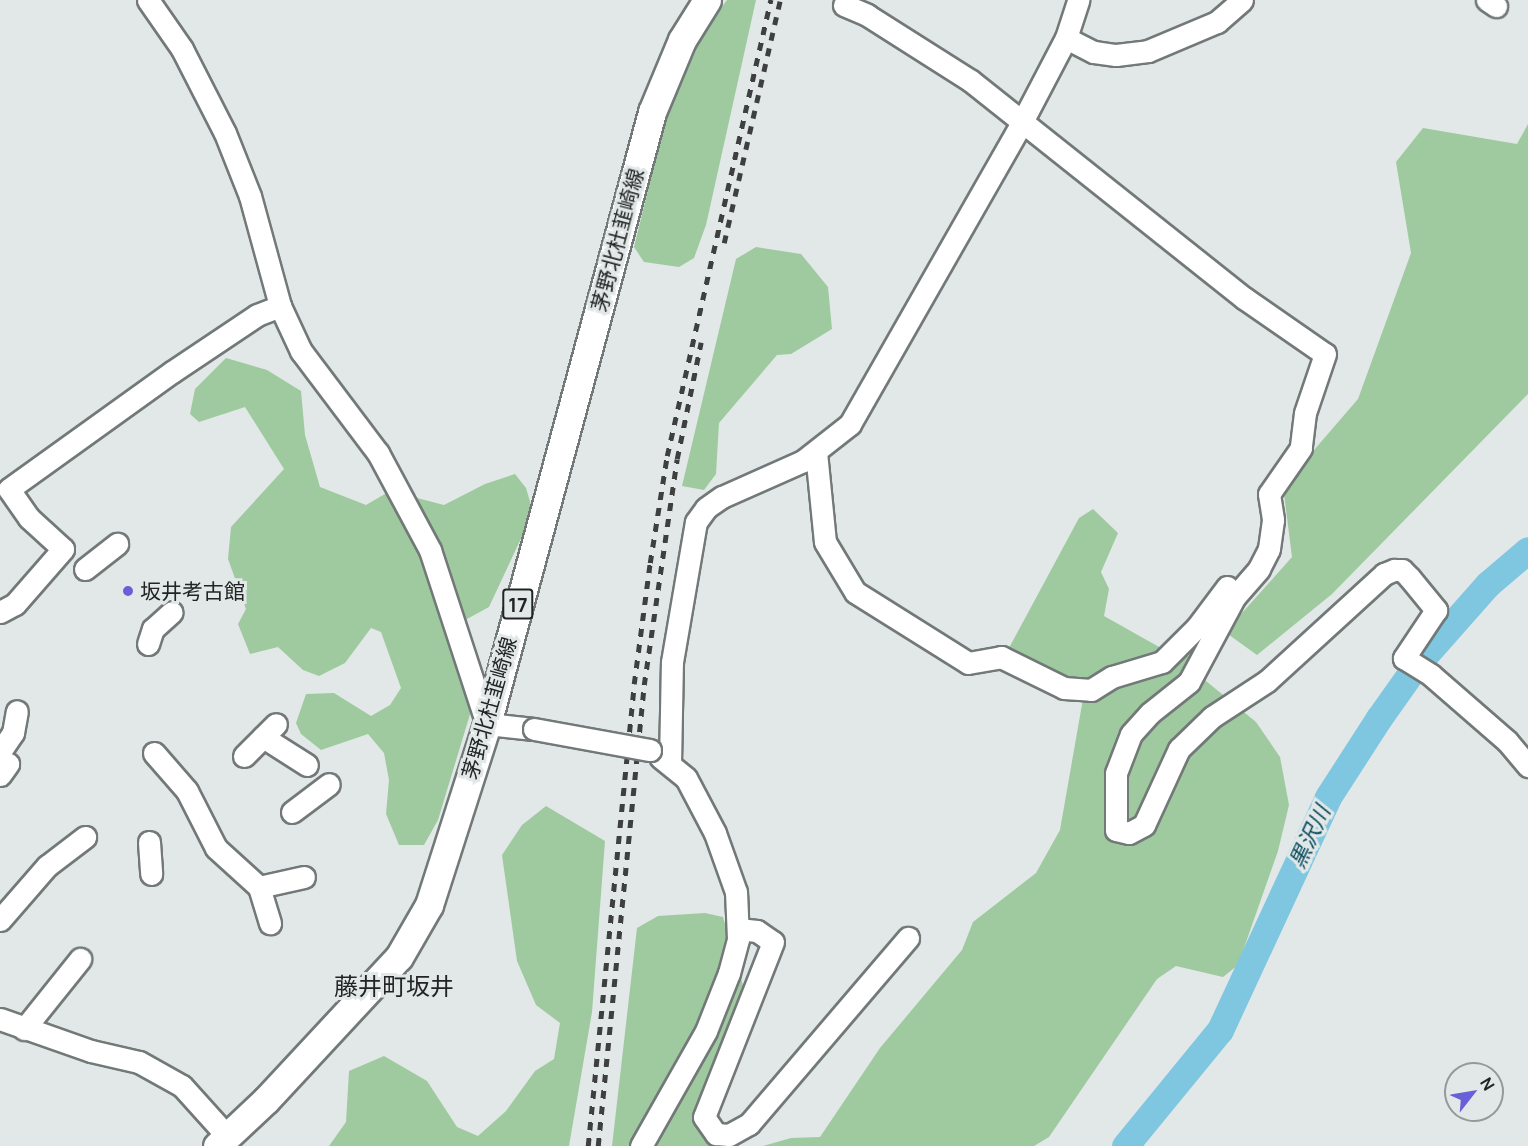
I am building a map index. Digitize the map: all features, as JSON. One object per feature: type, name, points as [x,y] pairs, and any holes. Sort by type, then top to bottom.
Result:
[{"type":"main road","name":"茅野北杜韮崎線","points":[[223,1141],[359,1002],[415,934],[429,905],[487,724],[652,112],[682,40],[707,0]]},
{"type":"street","points":[[148,0],[182,49],[225,133],[250,196],[280,306],[301,351],[378,453],[430,550],[487,724],[534,729],[650,750],[686,778],[715,833],[736,892],[738,929],[729,973],[706,1031],[641,1146]]},
{"type":"street","points":[[670,764],[672,662],[696,522],[706,508],[722,497],[816,452],[850,424],[1022,122],[1066,38],[1078,0]]},
{"type":"street","points":[[1066,38],[1094,52],[1116,55],[1148,51],[1217,22],[1242,0]]},
{"type":"street","points":[[844,5],[933,55],[1022,122],[1244,298],[1325,354],[1305,413],[1301,448],[1269,494],[1273,520],[1269,549],[1259,569],[1251,574],[1234,598],[1189,682],[1150,713],[1131,734],[1116,772],[1116,830],[1129,833],[1144,825],[1179,749],[1212,717],[1267,681],[1384,574],[1394,570],[1402,570],[1436,610],[1409,646],[1404,658],[1419,666],[1507,741],[1528,766]]},
{"type":"street","points":[[0,612],[15,604],[63,549],[29,518],[5,485],[257,315],[280,306]]},
{"type":"street","points":[[816,452],[825,542],[855,592],[968,663],[1001,657],[1064,688],[1091,690],[1112,677],[1162,662],[1197,627],[1236,575],[1251,574]]},
{"type":"street","points":[[85,569],[117,543]]},
{"type":"street","points":[[148,644],[153,629],[172,612]]},
{"type":"street","points":[[3,764],[14,733],[17,711]]},
{"type":"street","points":[[244,756],[269,731],[307,765]]},
{"type":"street","points":[[154,753],[187,790],[216,848],[259,887],[270,923]]},
{"type":"street","points":[[292,812],[329,784]]},
{"type":"street","points":[[0,920],[47,867],[86,837]]},
{"type":"street","points":[[149,842],[151,874]]},
{"type":"street","points":[[259,887],[304,877]]},
{"type":"street","points":[[738,929],[757,931],[773,942],[704,1117],[716,1134],[729,1135],[749,1124],[908,938]]},
{"type":"street","points":[[24,1029],[80,959]]},
{"type":"street","points":[[0,1019],[24,1029],[139,1062],[182,1086],[223,1141]]},
{"type":"green space","points":[[727,0],[756,0],[706,225],[694,258],[679,267],[644,262],[634,247],[671,96],[698,38]]},
{"type":"green space","points":[[1528,124],[1528,394],[1332,594],[1257,655],[1225,632],[1292,557],[1283,486],[1358,399],[1411,253],[1396,162],[1423,128],[1517,144]]},
{"type":"green space","points":[[756,247],[801,254],[828,287],[832,329],[791,354],[777,355],[719,423],[716,474],[704,490],[682,486],[736,259]]},
{"type":"green space","points":[[226,358],[267,370],[301,391],[305,435],[320,487],[366,505],[390,491],[444,505],[485,484],[515,474],[526,488],[531,505],[524,532],[489,607],[467,619],[448,636],[471,711],[438,820],[424,845],[399,845],[386,814],[389,780],[384,753],[368,734],[321,750],[301,734],[296,723],[306,694],[334,693],[371,716],[390,705],[401,688],[381,632],[371,628],[345,663],[319,676],[303,670],[278,647],[250,654],[238,624],[246,609],[228,559],[231,527],[284,469],[245,407],[199,422],[190,414],[195,389]]},
{"type":"green space","points":[[1093,509],[1118,533],[1101,572],[1109,589],[1104,616],[1168,652],[1182,647],[1206,681],[1256,722],[1280,757],[1289,805],[1278,851],[1238,965],[1223,977],[1176,966],[1157,979],[1049,1137],[1034,1146],[763,1146],[791,1138],[820,1137],[880,1048],[962,950],[973,922],[1036,873],[1060,830],[1084,693],[1036,671],[1009,648],[1079,518]]},
{"type":"green space","points":[[546,806],[605,841],[592,1012],[569,1146],[329,1146],[346,1122],[349,1071],[384,1056],[427,1081],[457,1127],[478,1136],[506,1111],[535,1071],[554,1059],[560,1023],[536,1005],[517,961],[502,855],[522,825]]},
{"type":"green space","points":[[705,913],[723,917],[750,1009],[717,1105],[719,1123],[730,1146],[612,1146],[637,928],[658,916]]},
{"type":"waterway","name":"黒沢川","points":[[1125,1146],[1220,1030],[1328,797],[1379,718],[1418,663],[1488,584],[1528,550]]},
{"type":"railway","points":[[588,1146],[634,684],[667,456],[771,0]]},
{"type":"railway","points":[[724,243],[780,0]]},
{"type":"railway","points":[[598,1146],[644,685],[677,459],[701,342]]},
{"type":"place","name":"坂井考古館","points":[[128,591]]},
{"type":"district","name":"藤井町坂井","points":[[394,986]]}]
